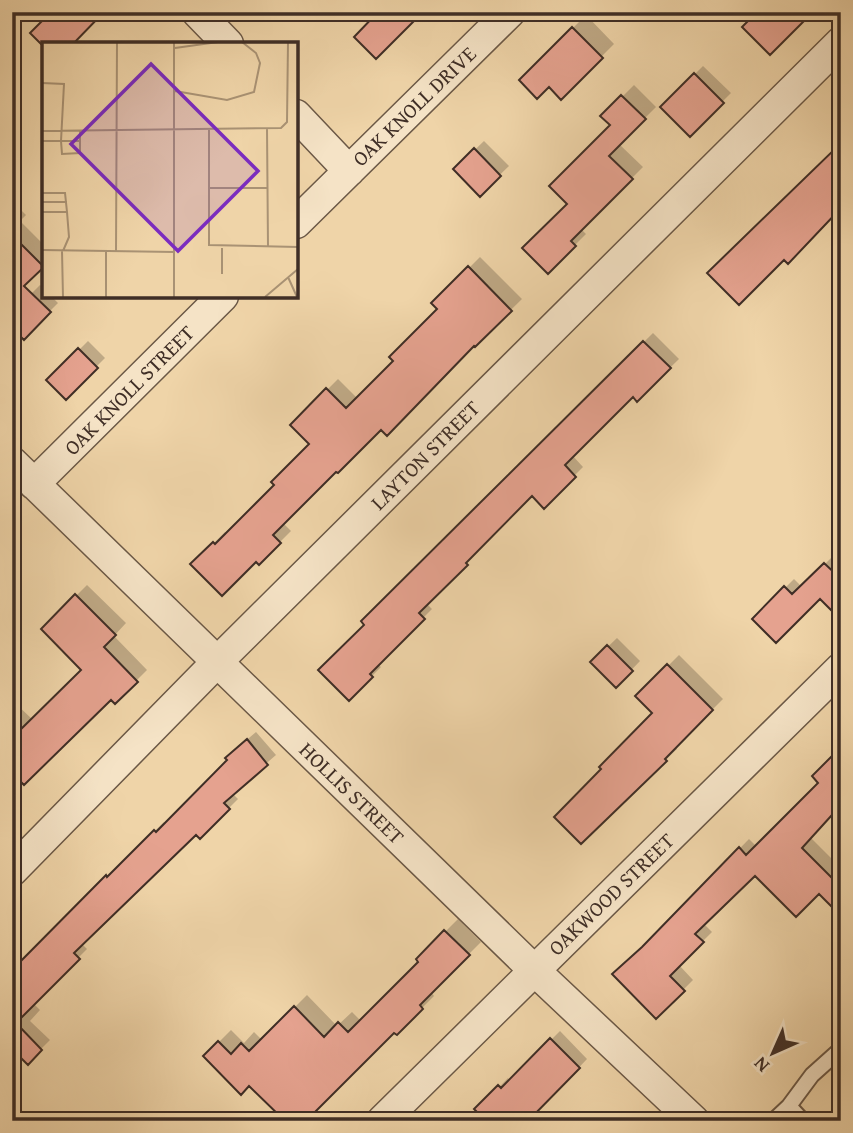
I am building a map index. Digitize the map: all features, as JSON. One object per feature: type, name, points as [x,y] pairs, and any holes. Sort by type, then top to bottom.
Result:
[{"type":"street","points":[[197,12],[226,42]]},
{"type":"street","name":"OAK KNOLL DRIVE","points":[[349,171],[510,12]]},
{"type":"street","name":"LAYTON STREET","points":[[14,864],[841,42]]},
{"type":"street","points":[[298,117],[349,171],[298,221]]},
{"type":"street","name":"OAK KNOLL STREET","points":[[34,484],[221,298]]},
{"type":"street","name":"HOLLIS STREET","points":[[12,462],[534,970],[694,1121]]},
{"type":"street","name":"OAKWOOD STREET","points":[[382,1121],[841,668]]},
{"type":"lane","points":[[773,1121],[789,1106],[812,1075],[841,1049]]},
{"type":"lane","points":[[789,1106],[803,1121]]},
{"type":"building","points":[[51,12],[104,12],[75,42],[41,44],[30,33]]},
{"type":"building","points":[[378,12],[423,12],[376,59],[354,37]]},
{"type":"building","points":[[757,12],[813,12],[770,55],[742,27]]},
{"type":"building","points":[[572,27],[603,58],[561,100],[549,87],[537,99],[519,80]]},
{"type":"building","points":[[694,73],[724,103],[690,137],[660,107]]},
{"type":"building","points":[[621,95],[646,119],[609,156],[633,179],[571,241],[576,246],[548,274],[522,248],[567,204],[549,186],[610,125],[600,116]]},
{"type":"building","points":[[841,143],[841,208],[788,264],[784,260],[739,305],[707,273]]},
{"type":"building","points":[[474,148],[501,176],[480,197],[453,169]]},
{"type":"building","points":[[12,235],[42,265],[42,269],[24,286],[51,312],[24,340],[12,328]]},
{"type":"building","points":[[468,266],[512,311],[474,346],[387,436],[381,430],[336,472],[273,535],[281,543],[259,565],[256,562],[222,596],[190,564],[213,542],[215,544],[274,485],[271,482],[309,444],[290,425],[326,388],[346,408],[393,361],[389,357],[437,309],[431,303]]},
{"type":"building","points":[[643,341],[671,368],[637,402],[633,397],[565,465],[576,477],[544,509],[532,496],[466,563],[468,565],[419,613],[425,619],[370,674],[373,677],[349,701],[318,670],[364,625],[361,621]]},
{"type":"building","points":[[78,348],[98,368],[66,400],[46,380]]},
{"type":"building","points":[[824,563],[841,579],[841,620],[820,599],[776,643],[752,619],[784,586],[792,594]]},
{"type":"building","points":[[75,594],[116,635],[104,647],[138,682],[115,704],[111,700],[24,785],[12,773],[12,738],[81,670],[41,629]]},
{"type":"building","points":[[607,645],[633,671],[616,688],[590,662]]},
{"type":"building","points":[[667,664],[713,710],[665,759],[667,761],[581,844],[554,817],[652,713],[635,696]]},
{"type":"building","points":[[247,739],[268,765],[224,803],[230,809],[200,839],[196,835],[74,953],[80,959],[16,1023],[42,1050],[28,1065],[12,1049],[12,970],[106,875],[107,877],[154,830],[156,832],[227,760],[225,758]]},
{"type":"building","points":[[841,747],[841,805],[802,848],[841,887],[841,916],[819,894],[796,917],[755,876],[695,934],[704,942],[670,976],[685,991],[656,1019],[612,974],[642,947],[739,847],[746,855],[818,783],[812,776]]},
{"type":"building","points":[[444,930],[470,955],[420,1005],[423,1009],[397,1035],[394,1033],[306,1121],[285,1121],[249,1086],[241,1095],[203,1056],[218,1041],[231,1054],[241,1043],[249,1051],[294,1006],[324,1037],[338,1022],[348,1032],[418,962],[416,959]]},
{"type":"building","points":[[550,1038],[580,1068],[528,1121],[486,1121],[474,1109],[498,1085],[501,1088]]}]
